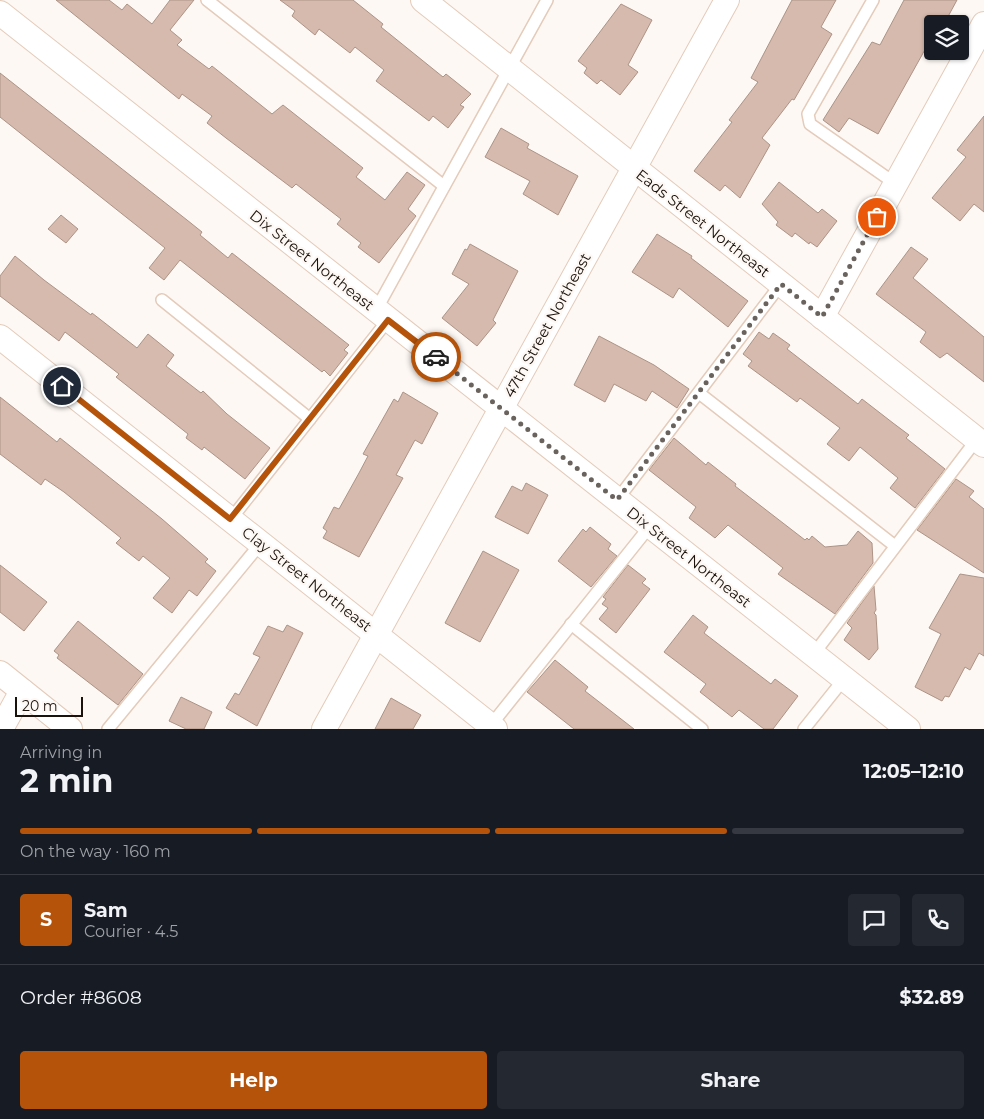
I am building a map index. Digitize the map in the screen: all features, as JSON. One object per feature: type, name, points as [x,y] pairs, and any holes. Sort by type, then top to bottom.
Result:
[{"type":"street","name":"Eads Street Northeast","points":[[423,0],[981,442]]},
{"type":"street","name":"47th Street Northeast","points":[[324,729],[728,0]]},
{"type":"street","name":"Dix Street Northeast","points":[[0,13],[908,729]]},
{"type":"street","points":[[822,317],[984,24]]},
{"type":"street","name":"Clay Street Northeast","points":[[0,337],[493,727]]},
{"type":"street","points":[[0,674],[70,729]]},
{"type":"street","points":[[1,729],[22,691]]},
{"type":"lane","points":[[207,0],[444,186]]},
{"type":"lane","points":[[230,519],[310,419],[382,315],[444,186],[547,0]]},
{"type":"lane","points":[[873,0],[808,114],[810,124],[896,184]]},
{"type":"lane","points":[[617,500],[781,284]]},
{"type":"lane","points":[[162,300],[310,419]]},
{"type":"lane","points":[[699,393],[895,546]]},
{"type":"lane","points":[[813,654],[895,546],[981,442]]},
{"type":"lane","points":[[493,727],[571,624],[650,526]]},
{"type":"lane","points":[[108,729],[261,543]]},
{"type":"lane","points":[[571,624],[702,729]]},
{"type":"lane","points":[[804,729],[844,679]]},
{"type":"building","points":[[56,0],[109,0],[122,10],[127,4],[152,24],[170,0],[194,0],[170,30],[182,40],[177,45],[209,69],[212,66],[272,114],[283,105],[363,168],[356,177],[385,200],[407,172],[425,185],[408,209],[416,216],[379,263],[358,247],[361,243],[337,224],[341,219],[296,184],[292,188],[226,138],[207,123],[212,116],[182,94],[179,99]]},
{"type":"building","points":[[280,0],[353,0],[383,24],[381,27],[443,77],[446,74],[471,94],[460,105],[464,107],[448,128],[433,116],[429,121],[376,81],[384,70],[355,47],[350,53],[319,29],[315,35],[292,16],[295,11]]},
{"type":"building","points":[[792,0],[836,0],[821,27],[832,34],[794,100],[792,99],[762,138],[770,145],[740,198],[725,185],[720,191],[694,171],[732,122],[729,120],[758,82],[751,78]]},
{"type":"building","points":[[904,0],[957,0],[949,15],[924,15],[924,51],[878,134],[849,118],[839,132],[823,120],[872,42],[880,45]]},
{"type":"building","points":[[621,4],[652,20],[628,65],[638,72],[620,95],[601,80],[597,84],[584,73],[587,68],[578,61]]},
{"type":"building","points":[[0,73],[202,232],[200,235],[228,258],[232,253],[349,345],[344,350],[348,353],[330,376],[324,370],[322,372],[180,260],[164,280],[149,268],[165,248],[0,117]]},
{"type":"building","points":[[984,116],[984,212],[974,204],[960,221],[932,198],[966,157],[957,150]]},
{"type":"building","points":[[501,128],[529,144],[527,148],[578,176],[558,215],[523,194],[530,181],[485,157]]},
{"type":"building","points":[[779,182],[818,213],[822,209],[837,221],[817,247],[810,242],[809,244],[795,233],[792,237],[776,225],[778,222],[762,204]]},
{"type":"building","points":[[61,215],[78,229],[66,243],[48,229]]},
{"type":"building","points":[[657,234],[692,256],[691,258],[748,301],[728,327],[679,288],[673,298],[632,272]]},
{"type":"building","points":[[470,244],[518,271],[493,320],[496,323],[477,346],[442,318],[469,284],[452,274],[465,249],[467,250]]},
{"type":"building","points":[[911,247],[928,259],[913,278],[984,337],[984,382],[947,353],[940,358],[920,342],[926,332],[876,294]]},
{"type":"building","points":[[15,256],[44,280],[91,315],[92,313],[137,348],[148,334],[174,355],[166,366],[201,393],[203,391],[227,414],[270,448],[245,479],[204,447],[202,450],[186,438],[188,434],[116,377],[119,374],[65,332],[59,341],[0,296],[0,276]]},
{"type":"building","points":[[759,332],[769,339],[773,333],[790,345],[787,349],[858,404],[862,399],[909,435],[906,438],[945,469],[915,508],[890,488],[898,478],[860,447],[849,461],[827,444],[840,428],[800,398],[797,402],[748,366],[752,361],[743,354]]},
{"type":"building","points":[[599,336],[654,365],[689,389],[677,408],[652,391],[646,401],[614,384],[605,402],[574,385]]},
{"type":"building","points":[[403,392],[438,413],[422,444],[415,440],[396,475],[403,478],[359,557],[323,538],[327,531],[323,528],[334,507],[339,509],[359,473],[368,456],[363,454],[394,399],[398,402]]},
{"type":"building","points":[[0,397],[57,442],[60,438],[162,519],[208,559],[205,562],[216,571],[197,596],[189,590],[172,613],[153,598],[170,578],[143,556],[139,561],[116,543],[121,538],[64,492],[45,479],[41,485],[0,454]]},
{"type":"building","points":[[674,438],[706,465],[708,462],[736,484],[735,486],[805,540],[807,538],[809,540],[812,536],[825,547],[847,545],[858,531],[872,543],[873,563],[835,614],[778,574],[783,568],[728,525],[715,538],[689,518],[696,507],[649,470]]},
{"type":"building","points":[[956,479],[974,491],[969,497],[984,509],[984,573],[917,530]]},
{"type":"building","points":[[526,483],[548,495],[528,534],[495,517],[512,486],[522,491]]},
{"type":"building","points":[[590,527],[611,544],[608,549],[617,556],[591,587],[558,561],[583,529],[586,532]]},
{"type":"building","points":[[483,551],[519,570],[480,642],[445,623]]},
{"type":"building","points":[[0,565],[47,602],[24,631],[0,612]]},
{"type":"building","points":[[628,565],[646,579],[642,583],[650,589],[616,633],[599,619],[608,608],[602,604],[606,599],[603,597]]},
{"type":"building","points":[[960,574],[984,578],[984,656],[979,653],[970,670],[965,667],[949,697],[945,696],[942,701],[915,687],[941,634],[929,628]]},
{"type":"building","points":[[874,586],[876,610],[874,613],[876,615],[878,649],[869,660],[844,640],[852,628],[847,623]]},
{"type":"building","points":[[693,615],[708,627],[704,633],[771,684],[775,679],[798,696],[773,729],[764,729],[739,710],[732,717],[700,692],[706,684],[664,652]]},
{"type":"building","points":[[78,621],[143,674],[118,705],[57,658],[59,655],[54,651]]},
{"type":"building","points":[[287,625],[303,633],[257,726],[226,708],[235,693],[239,695],[260,657],[253,654],[268,626],[283,632]]},
{"type":"building","points":[[555,660],[588,687],[585,691],[634,729],[574,729],[527,692]]},
{"type":"building","points":[[181,697],[212,712],[204,729],[186,729],[169,721]]},
{"type":"building","points":[[391,698],[421,715],[413,729],[375,729]]},
{"type":"way so far","points":[[436,357],[617,500],[781,284],[822,317],[877,217]]},
{"type":"route","points":[[62,386],[230,519],[388,320],[436,357]]}]
